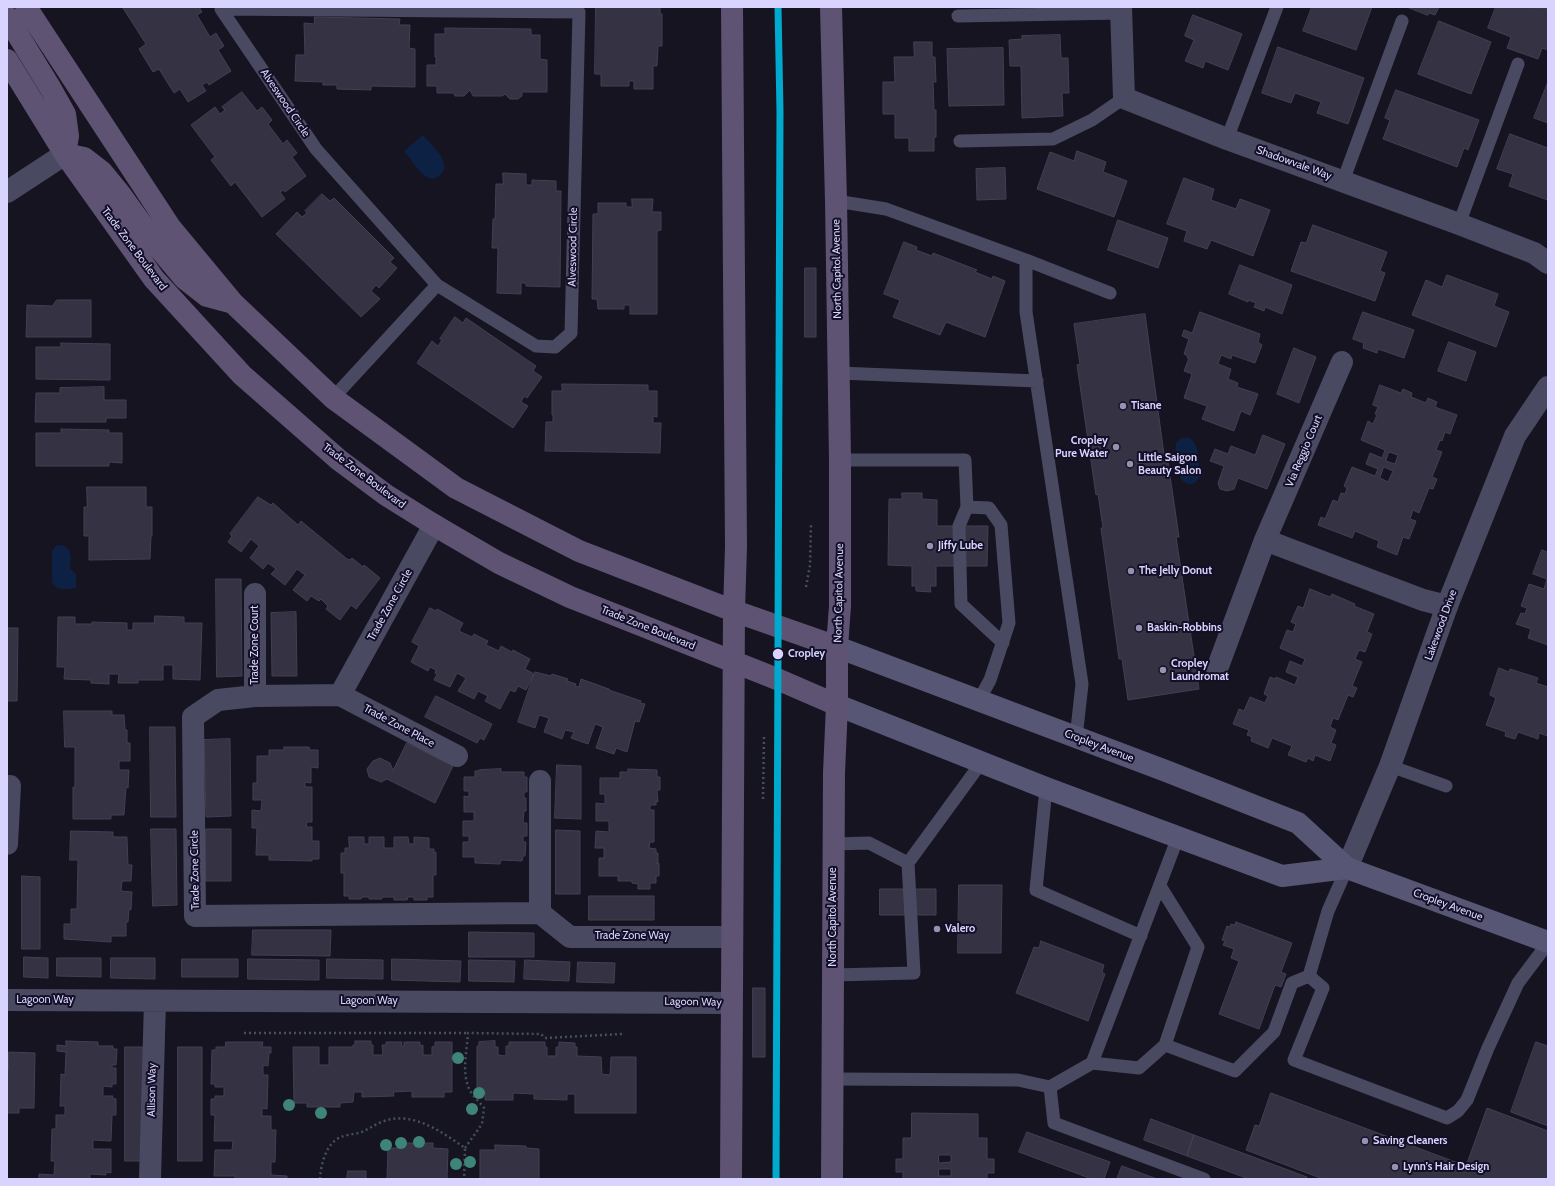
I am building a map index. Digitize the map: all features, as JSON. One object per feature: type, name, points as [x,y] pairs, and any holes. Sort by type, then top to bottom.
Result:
[{"type":"main road","points":[[26,7],[170,227],[233,303],[333,398],[456,488],[579,551],[734,610],[837,647]]},
{"type":"main road","points":[[731,1179],[734,610],[736,547],[732,7]]},
{"type":"main road","name":"North Capitol Avenue","points":[[831,7],[840,460],[840,606],[837,647],[833,844],[832,1179]]},
{"type":"main road","points":[[7,17],[51,88],[65,114],[68,136],[65,154],[84,158],[102,172],[120,194],[158,247],[184,278],[207,296],[233,303]]},
{"type":"main road","name":"Trade Zone Boulevard","points":[[7,60],[65,154],[154,279],[242,375],[339,460],[386,495],[499,563],[570,597],[777,679],[837,705]]},
{"type":"main road","name":"Cropley Avenue","points":[[837,647],[1166,771],[1298,823],[1347,868],[1548,942]]},
{"type":"main road","name":"Cropley Avenue","points":[[837,705],[1046,788],[1282,876],[1347,868]]},
{"type":"street","points":[[1121,10],[1124,98]]},
{"type":"street","name":"Shadowvale Way","points":[[1124,98],[1459,224],[1534,254],[1548,263]]},
{"type":"street","points":[[7,192],[65,154]]},
{"type":"street","name":"Via Reggio Court","points":[[1217,669],[1265,540],[1342,362]]},
{"type":"street","name":"Lakewood Drive","points":[[1347,868],[1390,766],[1447,606],[1516,436],[1548,387]]},
{"type":"street","name":"Trade Zone Circle","points":[[434,525],[340,695],[256,696],[218,700],[193,717],[196,916],[540,913]]},
{"type":"street","points":[[1265,540],[1423,600],[1447,606]]},
{"type":"street","name":"Trade Zone Court","points":[[255,594],[256,696]]},
{"type":"street","name":"Trade Zone Place","points":[[340,695],[457,756]]},
{"type":"street","points":[[540,781],[540,913]]},
{"type":"street","points":[[7,786],[10,786],[7,844]]},
{"type":"street","name":"Trade Zone Way","points":[[540,913],[570,936],[732,937]]},
{"type":"street","name":"Lagoon Way","points":[[7,1000],[731,1003]]},
{"type":"street","name":"Allison Way","points":[[150,1179],[155,1001]]},
{"type":"lane","points":[[1227,138],[1277,7]]},
{"type":"lane","name":"Alveswood Circle","points":[[221,9],[579,12],[571,333],[555,347],[536,346],[437,285],[316,149],[221,9]]},
{"type":"lane","points":[[958,16],[1121,10]]},
{"type":"lane","points":[[1343,181],[1402,21]]},
{"type":"lane","points":[[1459,224],[1518,64]]},
{"type":"lane","points":[[960,141],[1053,139],[1092,120],[1124,98]]},
{"type":"lane","points":[[836,201],[886,209],[1026,260],[1110,293]]},
{"type":"lane","points":[[1026,260],[1026,312],[1082,684],[1076,738]]},
{"type":"lane","points":[[333,398],[437,285]]},
{"type":"lane","points":[[839,373],[1037,381]]},
{"type":"lane","points":[[840,460],[965,460],[967,508],[960,526],[961,604],[1003,643]]},
{"type":"lane","points":[[967,508],[989,508],[1001,525],[1009,623],[990,680],[979,700]]},
{"type":"lane","points":[[833,975],[914,973],[908,862],[981,763]]},
{"type":"lane","points":[[1390,766],[1446,786]]},
{"type":"lane","points":[[1046,788],[1036,890],[1141,936]]},
{"type":"lane","points":[[1092,1063],[1178,837]]},
{"type":"lane","points":[[833,844],[869,843],[908,862]]},
{"type":"lane","points":[[1309,976],[1328,911],[1347,868]]},
{"type":"lane","points":[[833,1079],[1018,1080],[1050,1087],[1092,1063],[1139,1068],[1165,1046],[1198,947],[1160,886]]},
{"type":"lane","points":[[1309,976],[1323,988],[1294,1060],[1448,1118],[1458,1111],[1468,1100],[1488,1048],[1518,982],[1548,942]]},
{"type":"lane","points":[[1165,1046],[1235,1070],[1274,1032],[1292,983],[1309,976]]},
{"type":"lane","points":[[1050,1087],[1054,1123],[1204,1179]]},
{"type":"path","points":[[806,587],[810,565],[811,524]]},
{"type":"path","points":[[763,799],[764,736]]},
{"type":"path","points":[[244,1033],[541,1034],[545,1038],[622,1034]]},
{"type":"path","points":[[464,1179],[465,1148],[482,1124],[484,1108],[473,1096],[467,1086],[465,1071],[468,1033]]},
{"type":"path","points":[[320,1179],[323,1160],[332,1143],[340,1137],[359,1133],[385,1121],[401,1119],[421,1122],[439,1129],[465,1148]]},
{"type":"water","points":[[423,135],[436,149],[443,161],[443,171],[438,177],[435,178],[429,178],[424,175],[404,151]]},
{"type":"water","points":[[1186,437],[1194,442],[1198,451],[1200,476],[1197,481],[1191,484],[1185,483],[1182,480],[1176,456],[1177,442]]},
{"type":"water","points":[[62,545],[70,552],[70,569],[76,574],[76,588],[59,589],[52,582],[52,551],[56,546]]},
{"type":"building","points":[[199,7],[202,12],[197,15],[210,37],[216,33],[224,46],[218,50],[231,71],[209,85],[207,82],[202,85],[206,91],[188,102],[180,89],[174,93],[159,69],[153,72],[139,49],[146,44],[123,8]]},
{"type":"building","points":[[596,7],[660,7],[660,14],[662,14],[662,46],[658,46],[657,66],[653,66],[653,89],[634,89],[634,81],[629,81],[629,86],[601,86],[601,74],[595,74]]},
{"type":"building","points":[[1312,7],[1372,7],[1356,50],[1303,31]]},
{"type":"building","points":[[1407,7],[1439,7],[1435,15],[1429,13],[1428,15]]},
{"type":"building","points":[[1496,7],[1548,8],[1548,50],[1542,48],[1538,59],[1507,48],[1511,37],[1488,28]]},
{"type":"building","points":[[1193,15],[1242,34],[1228,70],[1205,61],[1203,68],[1185,61],[1194,40],[1185,36]]},
{"type":"building","points":[[315,17],[400,19],[399,25],[410,25],[409,48],[415,49],[415,87],[371,86],[371,90],[337,89],[337,85],[323,85],[323,82],[295,81],[296,55],[305,55],[304,23],[314,24]]},
{"type":"building","points":[[1439,21],[1491,42],[1471,94],[1418,74]]},
{"type":"building","points":[[445,28],[531,29],[531,35],[540,35],[540,59],[547,60],[547,92],[522,92],[522,96],[518,99],[510,99],[505,94],[502,96],[473,96],[470,90],[464,96],[455,96],[454,93],[437,93],[437,86],[427,86],[427,65],[436,65],[435,34],[445,34]]},
{"type":"building","points":[[1060,35],[1061,58],[1068,58],[1069,93],[1062,93],[1063,116],[1022,118],[1021,66],[1010,66],[1009,40],[1022,39],[1022,36]]},
{"type":"building","points":[[914,42],[932,42],[932,57],[935,57],[936,82],[933,82],[934,110],[936,110],[936,137],[934,137],[934,151],[909,151],[909,138],[895,138],[895,114],[883,114],[883,82],[895,82],[894,57],[914,57]]},
{"type":"building","points":[[1278,47],[1364,78],[1348,124],[1317,113],[1321,102],[1295,93],[1291,103],[1262,93]]},
{"type":"building","points":[[1003,48],[1004,105],[949,106],[947,49]]},
{"type":"building","points":[[1548,82],[1548,123],[1534,118]]},
{"type":"building","points":[[1396,90],[1479,120],[1468,150],[1464,148],[1457,167],[1383,139],[1390,120],[1385,118]]},
{"type":"building","points":[[242,92],[257,111],[262,107],[272,120],[268,124],[283,144],[287,140],[297,153],[292,157],[306,176],[285,192],[284,190],[280,192],[285,199],[262,217],[235,182],[231,186],[211,160],[215,157],[191,125],[215,107],[220,114],[225,110],[222,107]]},
{"type":"building","points":[[1510,134],[1548,148],[1548,200],[1509,186],[1513,174],[1497,169]]},
{"type":"building","points":[[1077,151],[1106,162],[1103,172],[1127,181],[1114,217],[1037,189],[1050,152],[1074,161]]},
{"type":"building","points":[[1005,168],[1006,199],[977,200],[976,169]]},
{"type":"building","points":[[503,173],[526,174],[526,185],[532,185],[532,180],[556,181],[556,191],[561,191],[560,287],[526,286],[526,283],[521,283],[521,294],[497,293],[498,248],[492,248],[493,219],[495,219],[496,184],[503,184]]},
{"type":"building","points":[[1184,178],[1214,189],[1211,200],[1236,209],[1240,199],[1270,210],[1253,256],[1211,240],[1207,249],[1184,241],[1187,231],[1167,224]]},
{"type":"building","points":[[322,194],[330,201],[334,198],[394,258],[390,262],[397,268],[379,288],[376,285],[371,291],[380,299],[361,317],[276,234],[297,212],[302,217],[307,213],[305,211]]},
{"type":"building","points":[[632,199],[653,199],[652,212],[661,212],[661,230],[657,231],[657,314],[630,314],[630,305],[624,305],[624,309],[598,309],[597,299],[592,299],[593,214],[598,214],[598,203],[626,203],[626,207],[632,207]]},
{"type":"building","points":[[1118,220],[1168,238],[1158,268],[1108,250]]},
{"type":"building","points":[[1313,225],[1387,252],[1380,271],[1385,273],[1375,301],[1291,271],[1301,242],[1306,243]]},
{"type":"building","points":[[904,242],[917,247],[916,250],[932,256],[933,253],[977,270],[975,272],[992,279],[993,276],[1005,281],[985,337],[946,322],[940,335],[893,317],[900,300],[884,294]]},
{"type":"building","points":[[1240,265],[1292,285],[1282,314],[1265,307],[1264,311],[1254,307],[1256,303],[1248,300],[1248,302],[1229,294]]},
{"type":"building","points":[[805,268],[816,268],[816,337],[805,337]]},
{"type":"building","points":[[1447,275],[1498,294],[1494,306],[1509,312],[1496,347],[1412,315],[1426,280],[1442,287]]},
{"type":"building","points":[[57,300],[91,300],[91,337],[26,337],[27,305],[52,306]]},
{"type":"building","points":[[1200,312],[1260,334],[1258,342],[1262,345],[1255,363],[1232,355],[1231,359],[1221,355],[1218,364],[1231,369],[1228,379],[1238,383],[1237,387],[1258,394],[1250,415],[1241,411],[1234,431],[1202,419],[1207,406],[1184,398],[1192,374],[1184,371],[1189,358],[1187,358],[1188,356],[1184,354],[1189,339],[1182,336],[1184,330],[1192,333]]},
{"type":"building","points":[[1363,312],[1414,330],[1404,358],[1378,349],[1377,353],[1363,348],[1364,343],[1353,339]]},
{"type":"building","points":[[1145,314],[1165,462],[1168,462],[1179,537],[1176,537],[1199,689],[1128,700],[1122,659],[1119,659],[1101,528],[1103,528],[1098,494],[1096,495],[1077,365],[1080,364],[1074,324]]},
{"type":"building","points":[[455,317],[463,323],[466,318],[536,366],[533,371],[542,377],[527,398],[524,396],[521,402],[528,406],[513,428],[417,363],[432,341],[438,346],[442,340],[440,339]]},
{"type":"building","points":[[1449,342],[1476,352],[1466,381],[1438,371]]},
{"type":"building","points":[[61,343],[110,344],[110,380],[36,379],[36,347],[61,347]]},
{"type":"building","points":[[1294,348],[1316,357],[1299,403],[1277,394]]},
{"type":"building","points":[[562,384],[648,385],[648,391],[657,391],[657,417],[653,416],[653,423],[661,423],[660,453],[545,451],[546,422],[553,422],[552,391],[562,391]]},
{"type":"building","points":[[1380,385],[1401,393],[1403,389],[1412,393],[1411,397],[1426,403],[1428,398],[1437,402],[1435,407],[1457,415],[1450,434],[1445,432],[1442,441],[1440,440],[1436,450],[1442,452],[1432,477],[1437,479],[1433,489],[1429,488],[1419,513],[1413,510],[1410,519],[1416,521],[1409,539],[1403,537],[1397,555],[1377,547],[1379,541],[1355,531],[1352,538],[1318,525],[1321,517],[1325,519],[1333,500],[1338,502],[1341,493],[1345,494],[1347,488],[1344,486],[1352,467],[1375,476],[1378,469],[1366,464],[1370,453],[1382,458],[1385,450],[1361,440],[1368,421],[1373,424],[1377,415],[1375,414],[1378,407],[1373,405]],"holes":[[[1389,452],[1398,455],[1395,464],[1386,461]],[[1384,467],[1393,471],[1388,482],[1380,478]]]},
{"type":"building","points":[[104,387],[104,400],[126,400],[126,418],[106,418],[106,422],[35,422],[36,393],[60,393],[60,388]]},
{"type":"building","points":[[61,429],[109,430],[109,433],[122,433],[122,463],[109,462],[109,466],[36,466],[36,433],[61,433]]},
{"type":"building","points":[[1263,435],[1285,444],[1267,489],[1238,478],[1234,489],[1227,491],[1220,489],[1218,483],[1224,466],[1210,461],[1215,449],[1228,454],[1231,446],[1255,455]]},
{"type":"building","points":[[87,487],[146,487],[146,507],[152,507],[150,559],[89,560],[89,536],[84,536],[84,507],[87,507]]},
{"type":"building","points":[[902,493],[922,493],[922,499],[937,500],[937,526],[988,526],[987,566],[936,566],[936,586],[930,586],[931,592],[916,591],[916,586],[912,586],[912,566],[888,565],[889,499],[902,499]]},
{"type":"building","points":[[258,497],[271,505],[273,503],[298,525],[301,521],[347,559],[350,560],[352,558],[363,567],[364,565],[380,578],[356,609],[351,605],[340,620],[326,609],[328,606],[321,599],[319,601],[311,596],[307,601],[293,590],[305,575],[297,569],[285,585],[271,574],[276,569],[268,563],[263,569],[250,558],[259,546],[251,539],[241,552],[228,542],[232,536],[230,534]]},
{"type":"building","points":[[1542,550],[1547,552],[1548,550],[1548,645],[1528,638],[1531,629],[1516,624],[1521,613],[1525,614],[1527,608],[1521,606],[1529,584],[1544,589],[1547,579],[1533,574]]},
{"type":"building","points":[[216,579],[241,579],[242,676],[217,677]]},
{"type":"building","points":[[1310,589],[1330,597],[1332,594],[1355,604],[1354,606],[1374,614],[1367,632],[1372,634],[1365,652],[1359,650],[1355,659],[1362,662],[1352,686],[1357,688],[1353,697],[1348,695],[1338,720],[1333,718],[1330,727],[1336,730],[1331,743],[1336,745],[1330,761],[1315,755],[1313,761],[1308,758],[1306,762],[1288,755],[1292,746],[1272,738],[1268,748],[1251,741],[1252,737],[1247,735],[1249,730],[1233,724],[1239,709],[1244,711],[1250,697],[1265,703],[1268,696],[1264,694],[1270,677],[1275,679],[1276,677],[1295,685],[1298,677],[1286,672],[1290,661],[1302,666],[1305,659],[1280,648],[1287,630],[1293,632],[1296,624],[1291,622],[1298,606],[1303,608]]},
{"type":"building","points":[[430,608],[436,611],[437,609],[463,623],[459,631],[472,637],[474,634],[488,641],[486,645],[499,651],[501,646],[512,652],[513,650],[530,659],[525,669],[534,674],[526,690],[518,686],[515,692],[510,690],[500,709],[485,701],[488,696],[478,691],[474,699],[458,691],[466,678],[457,673],[450,687],[434,680],[437,674],[435,673],[436,670],[430,667],[428,671],[411,662],[419,646],[412,642]]},
{"type":"building","points":[[296,612],[297,676],[272,676],[271,613]]},
{"type":"building","points":[[155,616],[184,617],[184,623],[202,623],[200,680],[173,679],[173,665],[163,665],[163,680],[138,680],[138,683],[118,683],[119,674],[109,674],[109,684],[91,683],[91,680],[64,679],[65,667],[57,667],[58,617],[75,617],[75,624],[92,624],[92,622],[127,623],[127,630],[133,630],[133,623],[154,623]]},
{"type":"building","points":[[7,628],[18,628],[17,701],[7,701]]},
{"type":"building","points":[[1499,668],[1509,672],[1510,669],[1538,678],[1536,683],[1548,687],[1548,736],[1539,733],[1538,739],[1518,732],[1515,739],[1505,736],[1506,732],[1486,725],[1496,698],[1490,695]]},
{"type":"building","points":[[535,672],[551,676],[552,674],[568,679],[567,681],[576,684],[575,686],[579,687],[581,679],[641,701],[640,703],[645,704],[639,722],[635,721],[627,752],[616,748],[614,754],[596,748],[603,727],[595,724],[588,744],[571,738],[574,732],[565,730],[562,739],[544,732],[549,718],[539,715],[535,728],[518,722]]},
{"type":"building","points":[[436,696],[492,724],[484,740],[480,738],[477,743],[425,717]]},
{"type":"building","points":[[64,711],[112,711],[112,715],[124,715],[125,730],[127,730],[127,743],[130,743],[130,761],[119,761],[119,770],[129,770],[124,815],[111,815],[111,819],[73,819],[75,747],[65,747]]},
{"type":"building","points":[[150,727],[175,727],[176,817],[151,817]]},
{"type":"building","points":[[230,739],[231,816],[206,817],[204,740]]},
{"type":"building","points":[[407,743],[453,766],[435,803],[387,779],[381,782],[369,777],[367,769],[373,761],[380,758],[390,763],[393,770]]},
{"type":"building","points":[[284,747],[309,747],[310,750],[318,750],[318,768],[311,767],[311,783],[305,782],[305,787],[312,787],[312,822],[307,822],[306,827],[312,827],[312,841],[319,841],[319,859],[312,859],[312,861],[269,860],[269,855],[256,855],[257,828],[252,828],[252,810],[261,811],[262,800],[253,800],[253,783],[257,783],[257,756],[269,756],[269,750],[284,750]]},
{"type":"building","points":[[557,765],[581,766],[581,819],[555,818]]},
{"type":"building","points":[[501,769],[501,772],[524,772],[524,777],[527,777],[527,792],[524,792],[524,798],[526,798],[526,811],[524,811],[523,823],[527,823],[527,836],[523,836],[523,842],[526,842],[525,856],[523,856],[522,861],[501,860],[500,864],[475,863],[475,857],[463,857],[463,842],[469,842],[469,836],[463,836],[463,821],[474,821],[474,812],[464,812],[464,796],[469,797],[469,791],[464,791],[464,777],[475,777],[475,771],[479,770]]},
{"type":"building","points":[[628,769],[657,770],[657,777],[660,777],[660,790],[657,790],[658,802],[656,801],[656,805],[650,805],[650,810],[654,810],[654,842],[650,842],[649,848],[656,849],[656,853],[658,853],[658,862],[656,863],[659,863],[659,876],[656,876],[656,883],[650,883],[650,889],[638,889],[638,884],[632,883],[632,881],[618,881],[618,876],[599,876],[599,858],[604,858],[604,848],[595,848],[596,831],[609,832],[609,821],[596,821],[596,803],[605,804],[605,794],[600,794],[600,778],[620,778],[620,772],[628,772]]},
{"type":"building","points":[[151,829],[176,829],[177,905],[153,906]]},
{"type":"building","points":[[206,829],[231,829],[231,881],[206,881]]},
{"type":"building","points":[[556,830],[580,831],[580,894],[556,894]]},
{"type":"building","points":[[71,831],[113,832],[113,837],[127,837],[128,865],[132,865],[131,881],[122,881],[121,891],[132,892],[131,910],[129,909],[128,922],[126,922],[126,936],[111,936],[111,942],[64,939],[64,924],[71,924],[71,909],[77,909],[78,860],[70,860]]},
{"type":"building","points":[[349,837],[364,837],[364,844],[369,844],[369,837],[384,837],[384,848],[394,848],[394,837],[408,837],[409,844],[414,844],[414,837],[429,838],[429,849],[434,849],[434,853],[436,852],[436,875],[433,875],[433,897],[427,897],[427,900],[414,900],[414,897],[408,897],[407,900],[394,900],[394,897],[382,897],[382,899],[369,899],[369,897],[362,897],[361,899],[349,899],[349,896],[344,896],[344,873],[341,873],[341,853],[345,853],[345,848],[349,848]]},
{"type":"building","points":[[22,876],[40,877],[40,949],[22,949]]},
{"type":"building","points":[[959,885],[1002,885],[1001,953],[958,953]]},
{"type":"building","points":[[880,889],[936,889],[936,915],[880,915]]},
{"type":"building","points":[[589,896],[654,896],[654,920],[589,920]]},
{"type":"building","points":[[1236,922],[1292,943],[1281,972],[1286,974],[1281,987],[1275,985],[1259,1029],[1219,1014],[1239,961],[1231,958],[1234,949],[1223,945],[1225,941],[1222,940],[1227,926],[1230,927],[1231,924],[1235,925]]},
{"type":"building","points":[[253,930],[331,930],[330,956],[252,955]]},
{"type":"building","points":[[469,932],[534,933],[534,957],[469,957]]},
{"type":"building","points":[[1041,941],[1104,965],[1102,972],[1105,974],[1088,1021],[1016,993],[1034,947],[1039,948]]},
{"type":"building","points":[[24,957],[48,958],[48,978],[24,977]]},
{"type":"building","points":[[57,958],[101,958],[101,977],[57,976]]},
{"type":"building","points":[[111,958],[155,958],[155,979],[111,978]]},
{"type":"building","points":[[182,959],[238,959],[238,977],[182,977]]},
{"type":"building","points":[[248,959],[319,960],[319,980],[248,979]]},
{"type":"building","points":[[327,959],[383,960],[383,979],[327,978]]},
{"type":"building","points":[[392,959],[461,961],[460,982],[392,980]]},
{"type":"building","points":[[469,960],[515,961],[514,982],[469,981]]},
{"type":"building","points":[[525,960],[570,962],[569,981],[524,979]]},
{"type":"building","points":[[578,962],[615,963],[614,983],[577,982]]},
{"type":"building","points":[[753,988],[765,988],[765,1057],[753,1057]]},
{"type":"building","points":[[66,1041],[98,1042],[98,1046],[113,1046],[113,1049],[117,1049],[116,1065],[112,1065],[112,1068],[116,1068],[116,1084],[112,1084],[112,1087],[103,1086],[103,1096],[113,1096],[112,1098],[116,1099],[116,1115],[112,1115],[111,1141],[93,1140],[93,1149],[111,1149],[111,1173],[106,1172],[106,1175],[90,1174],[90,1179],[39,1179],[39,1174],[54,1175],[55,1161],[51,1161],[52,1129],[56,1129],[56,1115],[65,1115],[65,1106],[60,1106],[61,1074],[65,1075],[66,1052],[57,1051],[57,1045],[66,1046]]},
{"type":"building","points":[[355,1041],[371,1041],[371,1045],[373,1045],[373,1055],[383,1055],[382,1045],[386,1045],[386,1042],[402,1042],[401,1046],[404,1046],[404,1042],[420,1042],[420,1046],[423,1045],[423,1055],[432,1055],[432,1047],[435,1046],[435,1042],[452,1042],[452,1092],[444,1092],[444,1097],[412,1097],[412,1091],[393,1092],[394,1096],[362,1097],[362,1092],[354,1092],[353,1102],[340,1103],[340,1107],[307,1107],[307,1103],[294,1103],[293,1047],[319,1047],[319,1065],[329,1065],[329,1047],[353,1047],[353,1045],[355,1045]]},
{"type":"building","points":[[495,1041],[495,1047],[498,1047],[498,1055],[506,1056],[506,1046],[509,1046],[509,1042],[545,1042],[545,1047],[547,1047],[547,1056],[556,1056],[556,1047],[559,1047],[559,1042],[575,1043],[575,1047],[577,1047],[577,1056],[601,1057],[602,1074],[610,1075],[611,1057],[636,1057],[636,1113],[575,1113],[575,1094],[567,1094],[567,1100],[534,1099],[534,1094],[513,1093],[513,1100],[485,1100],[485,1092],[477,1092],[477,1046],[479,1046],[479,1042]]},
{"type":"building","points":[[226,1042],[263,1042],[262,1047],[271,1047],[268,1066],[263,1065],[263,1075],[268,1075],[267,1109],[262,1108],[262,1116],[271,1116],[271,1130],[276,1130],[275,1162],[271,1162],[271,1175],[287,1176],[287,1179],[235,1179],[235,1176],[214,1176],[215,1150],[232,1150],[233,1141],[214,1141],[215,1115],[211,1115],[211,1099],[215,1099],[215,1096],[224,1096],[224,1087],[215,1087],[215,1084],[211,1084],[212,1050],[216,1050],[216,1047],[225,1047]]},
{"type":"building","points":[[1536,1042],[1548,1046],[1548,1126],[1511,1112]]},
{"type":"building","points":[[125,1047],[147,1047],[147,1161],[125,1161]]},
{"type":"building","points":[[178,1047],[202,1047],[202,1161],[178,1161]]},
{"type":"building","points":[[9,1052],[35,1053],[34,1108],[19,1108],[19,1113],[7,1113],[7,1070]]},
{"type":"building","points":[[1271,1093],[1466,1166],[1487,1108],[1548,1131],[1548,1179],[1323,1179],[1246,1150],[1255,1125],[1259,1126]]},
{"type":"building","points":[[912,1113],[978,1114],[978,1138],[987,1138],[987,1159],[994,1159],[994,1173],[987,1173],[987,1179],[903,1179],[903,1172],[896,1172],[896,1159],[903,1159],[903,1138],[911,1138]],"holes":[[[939,1155],[951,1155],[951,1162],[939,1163]],[[939,1169],[951,1169],[951,1176],[939,1176]]]},
{"type":"building","points":[[1151,1119],[1194,1135],[1187,1156],[1144,1140]]},
{"type":"building","points":[[1027,1132],[1110,1162],[1104,1179],[1092,1179],[1019,1152]]},
{"type":"building","points":[[1194,1135],[1307,1177],[1307,1179],[1249,1179],[1187,1156]]},
{"type":"building","points":[[402,1143],[433,1143],[433,1148],[448,1149],[447,1179],[387,1179],[388,1148],[401,1148]]},
{"type":"building","points":[[495,1145],[526,1146],[526,1148],[539,1149],[539,1179],[480,1179],[480,1150],[495,1150]]},
{"type":"building","points":[[1122,1166],[1157,1179],[1117,1179]]},
{"type":"building","points":[[348,1171],[366,1171],[366,1179],[347,1179]]},
{"type":"transit line","points":[[776,1179],[780,112],[778,7]]},
{"type":"place","name":"Tisane","points":[[1123,406]]},
{"type":"place","name":"Cropley Pure Water","points":[[1116,447]]},
{"type":"place","name":"Little Saigon Beauty Salon","points":[[1130,464]]},
{"type":"place","name":"Jiffy Lube","points":[[930,546]]},
{"type":"place","name":"The Jelly Donut","points":[[1131,571]]},
{"type":"place","name":"Baskin-Robbins","points":[[1139,628]]},
{"type":"place","name":"Cropley","points":[[778,654]]},
{"type":"place","name":"Cropley Laundromat","points":[[1163,670]]},
{"type":"place","name":"Valero","points":[[937,929]]},
{"type":"place","name":"Saving Cleaners","points":[[1365,1141]]},
{"type":"place","name":"Lynn’s Hair Design","points":[[1395,1167]]}]
